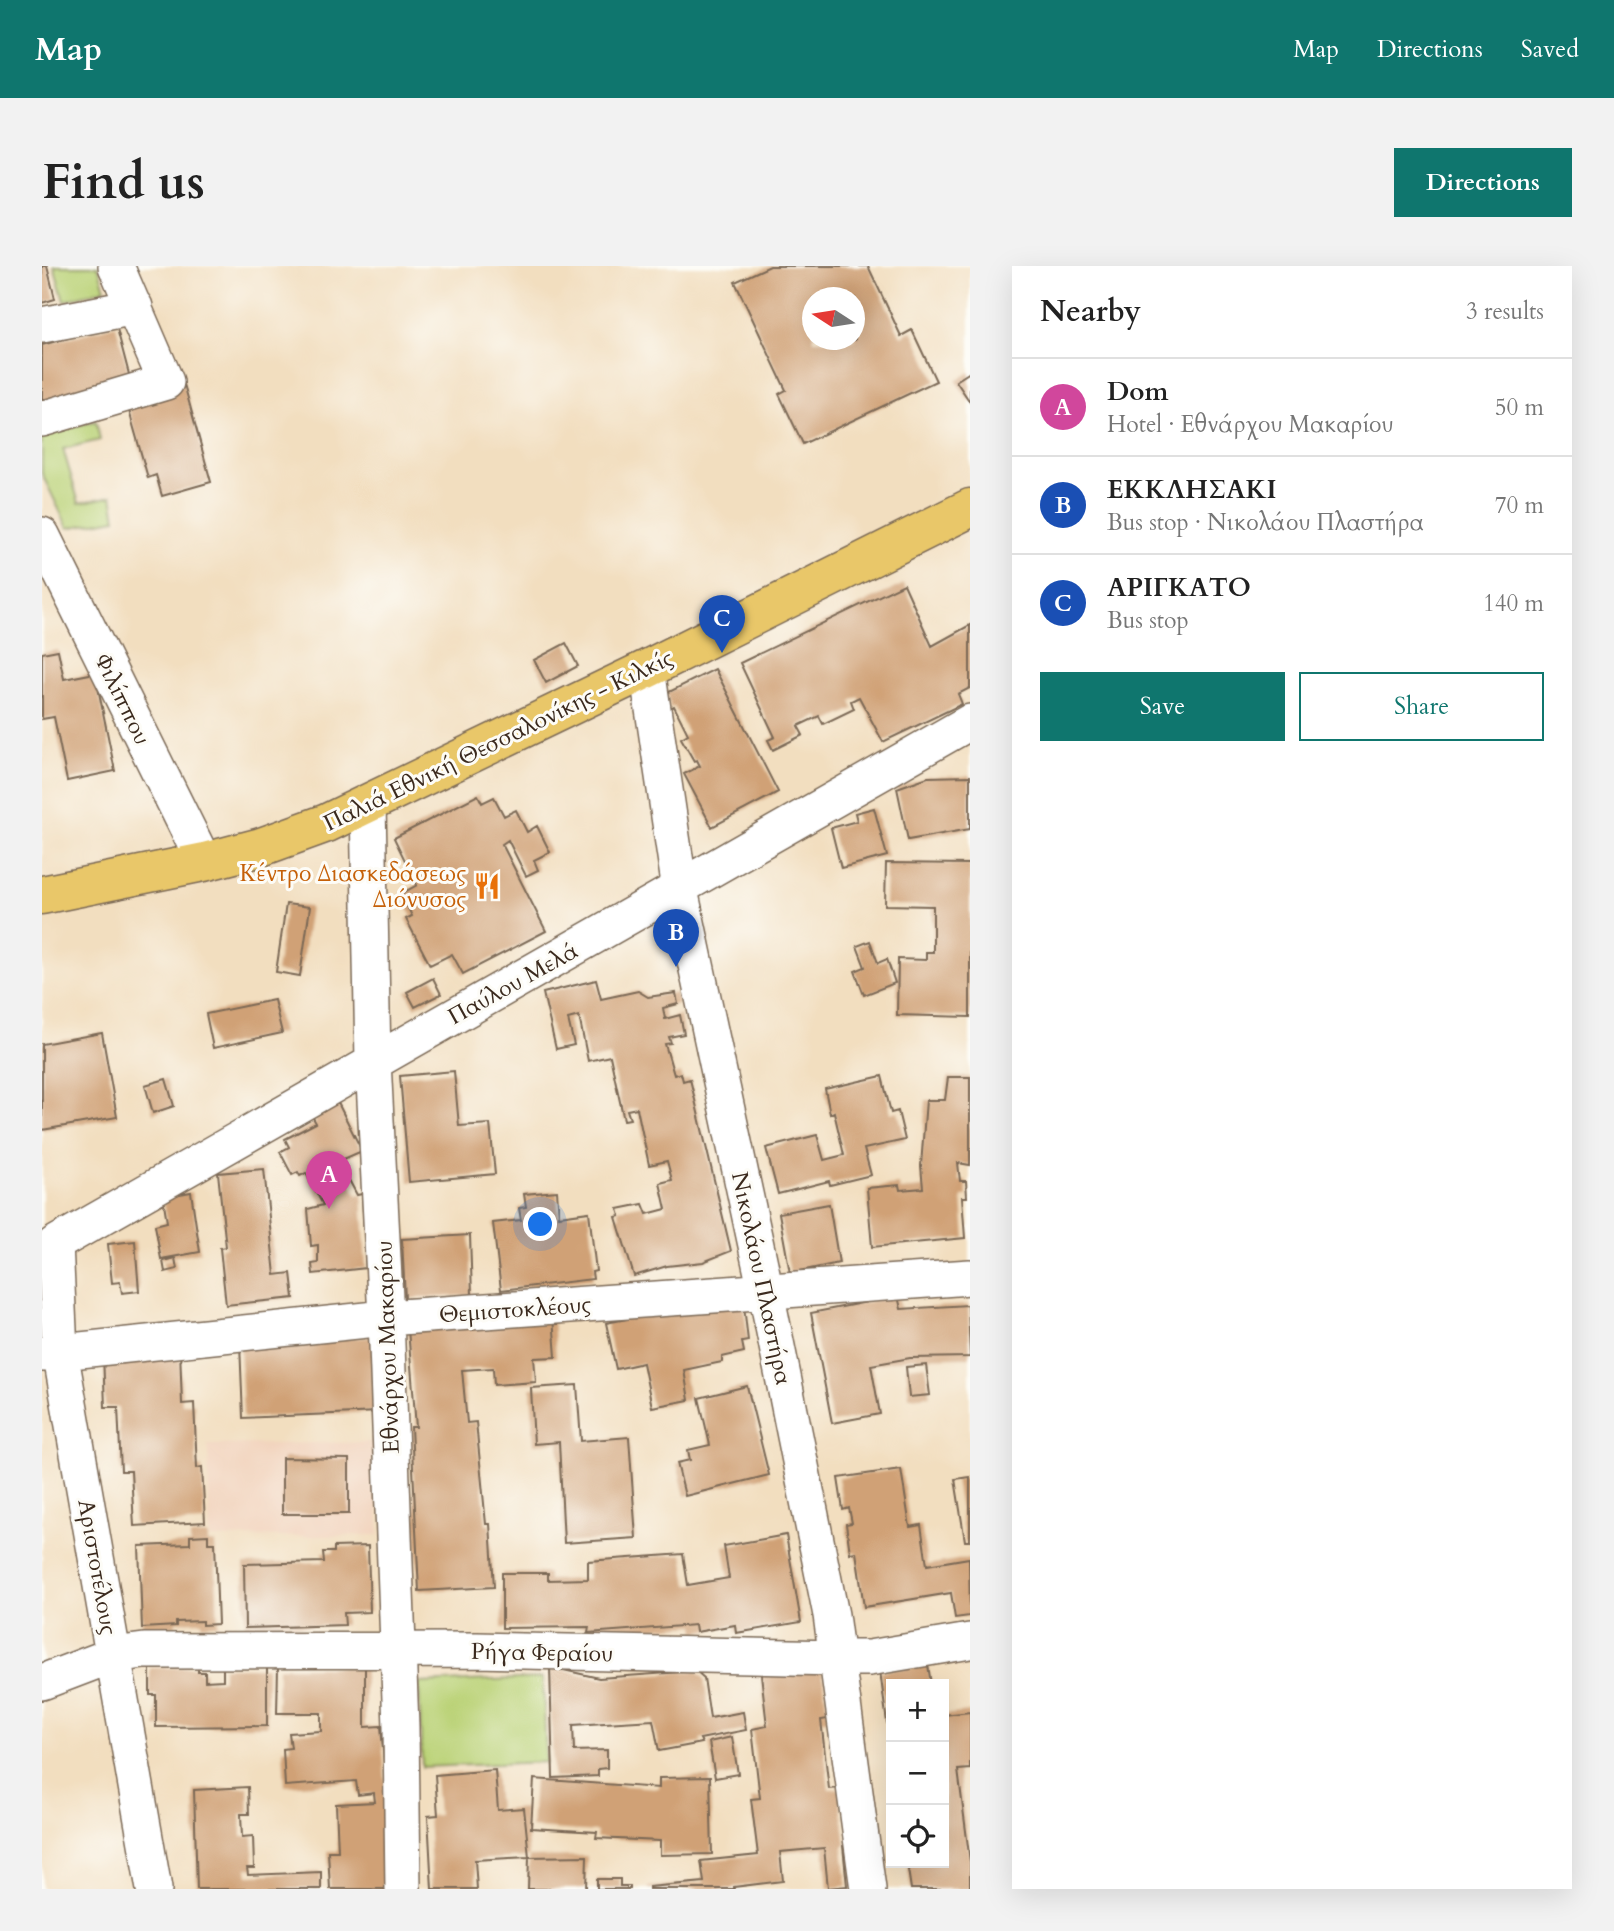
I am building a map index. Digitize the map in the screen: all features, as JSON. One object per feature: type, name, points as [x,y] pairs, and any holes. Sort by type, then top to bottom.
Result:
[{"type":"main road","name":"Παλιά Εθνική Θεσσαλονίκης - Κιλκίς","points":[[42,895],[204,862],[302,833],[368,804],[647,669],[970,508]]},
{"type":"street","points":[[42,419],[166,382],[116,266]]},
{"type":"street","points":[[42,325],[135,307]]},
{"type":"street","name":"Φιλίππου","points":[[42,536],[204,862]]},
{"type":"street","name":"Νικολάου Πλαστήρα","points":[[647,669],[680,890],[766,1292],[831,1615],[868,1889]]},
{"type":"street","name":"Παύλου Μελά","points":[[55,1244],[373,1061],[680,890],[970,722]]},
{"type":"street","name":"Εθνάρχου Μακαρίου","points":[[368,804],[373,1061],[399,1651],[404,1889]]},
{"type":"street","name":"Αριστοτέλους","points":[[55,1244],[51,1352],[113,1655],[154,1889]]},
{"type":"street","name":"Θεμιστοκλέους","points":[[51,1352],[386,1318],[970,1277]]},
{"type":"street","name":"Ρήγα Φεραίου","points":[[42,1682],[113,1655],[144,1651],[491,1651],[869,1658],[970,1641]]},
{"type":"shaded area","points":[[377,1442],[379,1535],[210,1538],[208,1445]]},
{"type":"green space","points":[[54,266],[98,266],[105,289],[64,301]]},
{"type":"green space","points":[[96,421],[100,440],[63,449],[79,503],[112,496],[116,519],[68,528],[42,474],[42,434]]},
{"type":"green space","points":[[543,1678],[546,1762],[422,1767],[419,1683]]},
{"type":"building","points":[[42,266],[47,266],[55,299],[42,303]]},
{"type":"building","points":[[770,266],[868,266],[901,336],[912,330],[936,381],[803,444],[779,394],[786,390],[735,282]]},
{"type":"building","points":[[116,325],[131,382],[42,406],[42,345]]},
{"type":"building","points":[[970,372],[970,402],[956,381]]},
{"type":"building","points":[[184,384],[211,482],[162,496],[156,475],[148,478],[126,400]]},
{"type":"building","points":[[904,584],[932,646],[970,625],[970,688],[958,694],[962,704],[883,742],[859,697],[851,701],[854,709],[823,724],[819,716],[798,726],[803,735],[773,750],[768,740],[775,737],[740,663]]},
{"type":"building","points":[[566,643],[578,666],[546,683],[534,660]]},
{"type":"building","points":[[58,650],[64,679],[95,673],[115,771],[67,781],[54,717],[42,719],[42,653]]},
{"type":"building","points":[[715,669],[778,792],[712,827],[684,774],[700,766],[697,760],[694,761],[681,738],[688,734],[674,706],[670,708],[667,693]]},
{"type":"building","points":[[970,776],[970,829],[908,840],[897,788],[928,777]]},
{"type":"building","points":[[478,795],[482,803],[494,797],[504,816],[516,810],[527,832],[537,826],[550,852],[534,860],[538,870],[526,876],[508,840],[502,844],[546,931],[463,974],[452,954],[430,965],[406,919],[412,916],[401,894],[417,885],[394,838]]},
{"type":"building","points":[[874,808],[887,856],[841,868],[831,828],[857,821],[855,813]]},
{"type":"building","points":[[886,863],[970,864],[970,1017],[897,1015],[898,959],[926,960],[926,952],[933,952],[933,906],[885,905]]},
{"type":"building","points":[[286,904],[310,907],[300,976],[276,972]]},
{"type":"building","points":[[870,941],[878,963],[887,959],[895,983],[864,995],[855,971],[865,967],[857,946]]},
{"type":"building","points":[[433,978],[441,994],[415,1007],[407,992]]},
{"type":"building","points":[[596,980],[601,999],[638,991],[648,997],[676,993],[678,1004],[663,1008],[665,1019],[680,1015],[684,1034],[669,1037],[671,1043],[665,1044],[674,1075],[681,1073],[683,1081],[690,1079],[731,1251],[703,1262],[667,1266],[634,1276],[616,1217],[620,1216],[618,1209],[643,1204],[647,1214],[666,1209],[660,1183],[672,1180],[667,1161],[649,1165],[637,1108],[627,1110],[630,1119],[624,1120],[610,1056],[588,1061],[579,1016],[568,1019],[574,1045],[556,1049],[543,993]]},
{"type":"building","points":[[274,1000],[282,1033],[213,1048],[206,1014]]},
{"type":"building","points":[[102,1033],[117,1117],[42,1130],[42,1044]]},
{"type":"building","points":[[454,1071],[459,1126],[490,1124],[495,1174],[409,1182],[400,1076]]},
{"type":"building","points":[[882,1076],[891,1113],[898,1111],[905,1140],[864,1149],[871,1175],[830,1185],[829,1181],[778,1194],[766,1148],[817,1135],[824,1160],[844,1155],[834,1112],[830,1114],[825,1089]]},
{"type":"building","points":[[948,1077],[970,1077],[970,1165],[958,1163],[960,1181],[966,1181],[967,1197],[962,1197],[965,1238],[872,1247],[867,1188],[899,1185],[900,1190],[923,1188],[921,1166],[926,1100],[945,1100]]},
{"type":"building","points":[[166,1079],[174,1106],[153,1113],[145,1085]]},
{"type":"building","points":[[338,1103],[362,1151],[339,1161],[357,1195],[362,1194],[366,1268],[313,1274],[312,1264],[318,1263],[318,1245],[311,1246],[308,1209],[323,1205],[306,1173],[300,1176],[298,1172],[292,1175],[280,1152],[289,1147],[285,1139],[316,1123],[312,1116]]},
{"type":"building","points":[[264,1169],[275,1275],[291,1273],[294,1298],[226,1305],[220,1248],[226,1247],[218,1173]]},
{"type":"building","points":[[557,1191],[559,1216],[589,1212],[596,1271],[592,1272],[593,1279],[501,1290],[493,1223],[521,1220],[519,1208],[526,1207],[524,1194]]},
{"type":"building","points":[[191,1192],[200,1252],[161,1259],[155,1225],[167,1222],[163,1197]]},
{"type":"building","points":[[829,1204],[839,1263],[790,1273],[779,1213]]},
{"type":"building","points":[[470,1235],[472,1295],[405,1299],[402,1239]]},
{"type":"building","points":[[135,1241],[139,1291],[122,1293],[120,1282],[112,1283],[108,1244]]},
{"type":"building","points":[[175,1258],[177,1269],[165,1272],[163,1261]]},
{"type":"building","points":[[898,1296],[901,1309],[968,1305],[970,1357],[910,1358],[871,1365],[880,1414],[832,1423],[811,1313]]},
{"type":"building","points":[[743,1297],[748,1341],[742,1342],[744,1352],[722,1357],[722,1362],[684,1370],[689,1400],[652,1407],[643,1363],[616,1369],[606,1323]]},
{"type":"building","points":[[553,1317],[556,1357],[534,1358],[536,1382],[494,1385],[493,1368],[462,1370],[467,1423],[476,1422],[486,1524],[490,1524],[494,1587],[419,1591],[411,1427],[416,1427],[408,1329]]},
{"type":"building","points":[[375,1337],[378,1412],[243,1418],[240,1343]]},
{"type":"building","points":[[180,1349],[182,1404],[194,1403],[197,1468],[202,1467],[205,1522],[134,1526],[131,1471],[121,1471],[118,1407],[105,1407],[103,1353]]},
{"type":"building","points":[[926,1365],[930,1395],[909,1397],[906,1367]]},
{"type":"building","points":[[577,1385],[581,1441],[629,1437],[636,1538],[564,1543],[559,1442],[534,1444],[531,1388]]},
{"type":"building","points":[[747,1386],[769,1475],[685,1496],[677,1463],[690,1460],[688,1450],[710,1445],[699,1398]]},
{"type":"building","points":[[282,1458],[349,1459],[349,1514],[282,1514]]},
{"type":"building","points":[[901,1469],[910,1527],[921,1525],[927,1565],[969,1558],[970,1616],[955,1618],[951,1593],[864,1607],[856,1552],[850,1553],[846,1524],[852,1523],[849,1508],[843,1510],[838,1478]]},
{"type":"building","points":[[970,1477],[970,1541],[965,1541],[955,1479]]},
{"type":"building","points":[[208,1535],[208,1543],[215,1543],[218,1624],[202,1625],[202,1621],[176,1622],[176,1626],[142,1628],[139,1546],[190,1544],[190,1536]]},
{"type":"building","points":[[786,1535],[801,1622],[736,1633],[735,1625],[696,1632],[695,1625],[588,1633],[589,1627],[502,1628],[502,1573],[548,1573],[548,1580],[588,1579],[588,1561],[683,1554],[688,1585],[729,1578],[724,1546]]},
{"type":"building","points":[[368,1546],[370,1612],[344,1613],[345,1625],[245,1628],[244,1564],[324,1562],[323,1552],[334,1552],[334,1547]]},
{"type":"building","points":[[928,1665],[930,1679],[886,1679],[886,1716],[880,1671]]},
{"type":"building","points":[[822,1666],[828,1719],[821,1720],[829,1789],[839,1788],[846,1845],[843,1846],[847,1886],[828,1888],[824,1848],[780,1852],[783,1881],[734,1889],[649,1889],[704,1882],[701,1861],[758,1855],[751,1799],[760,1798],[752,1729],[767,1726],[761,1674]]},
{"type":"building","points":[[198,1667],[198,1672],[205,1672],[205,1681],[223,1680],[223,1667],[267,1667],[267,1726],[156,1727],[156,1695],[150,1695],[150,1668]]},
{"type":"building","points":[[278,1667],[365,1667],[365,1727],[381,1726],[394,1889],[330,1889],[328,1851],[338,1851],[336,1804],[375,1802],[374,1793],[358,1795],[356,1781],[285,1786],[283,1749],[291,1748],[289,1733],[321,1731],[321,1713],[277,1713]]},
{"type":"building","points":[[550,1667],[599,1678],[696,1671],[704,1678],[710,1718],[743,1712],[746,1730],[700,1739],[702,1743],[659,1751],[653,1720],[573,1725],[574,1751],[607,1750],[607,1768],[598,1769],[598,1776],[553,1778]]},
{"type":"building","points":[[970,1712],[970,1769],[958,1770],[970,1862],[970,1889],[911,1889],[908,1868],[949,1868],[949,1714]]},
{"type":"building","points":[[732,1737],[738,1774],[715,1778],[709,1742]]},
{"type":"building","points":[[495,1770],[498,1810],[524,1808],[529,1857],[475,1860],[477,1889],[432,1889],[428,1816],[438,1815],[435,1775]]},
{"type":"building","points":[[710,1777],[712,1854],[660,1855],[660,1841],[596,1838],[597,1832],[531,1828],[534,1779],[659,1788],[659,1778]]},
{"type":"building","points":[[248,1787],[249,1814],[241,1814],[242,1837],[253,1836],[254,1868],[247,1868],[248,1875],[321,1872],[321,1889],[197,1889],[194,1790]]},
{"type":"building","points":[[587,1856],[586,1889],[528,1889],[529,1857]]},
{"type":"building","points":[[597,1879],[620,1879],[620,1886],[630,1886],[630,1889],[597,1889]]},
{"type":"place","name":"ΑΡΙΓΚΑΤΟ","points":[[722,653]]},
{"type":"place","name":"Κέντρο Διασκεδάσεως Διόνυσος","points":[[487,886]]},
{"type":"place","name":"ΕΚΚΛΗΣΑΚΙ","points":[[676,967]]},
{"type":"place","name":"Dom","points":[[329,1209]]}]
